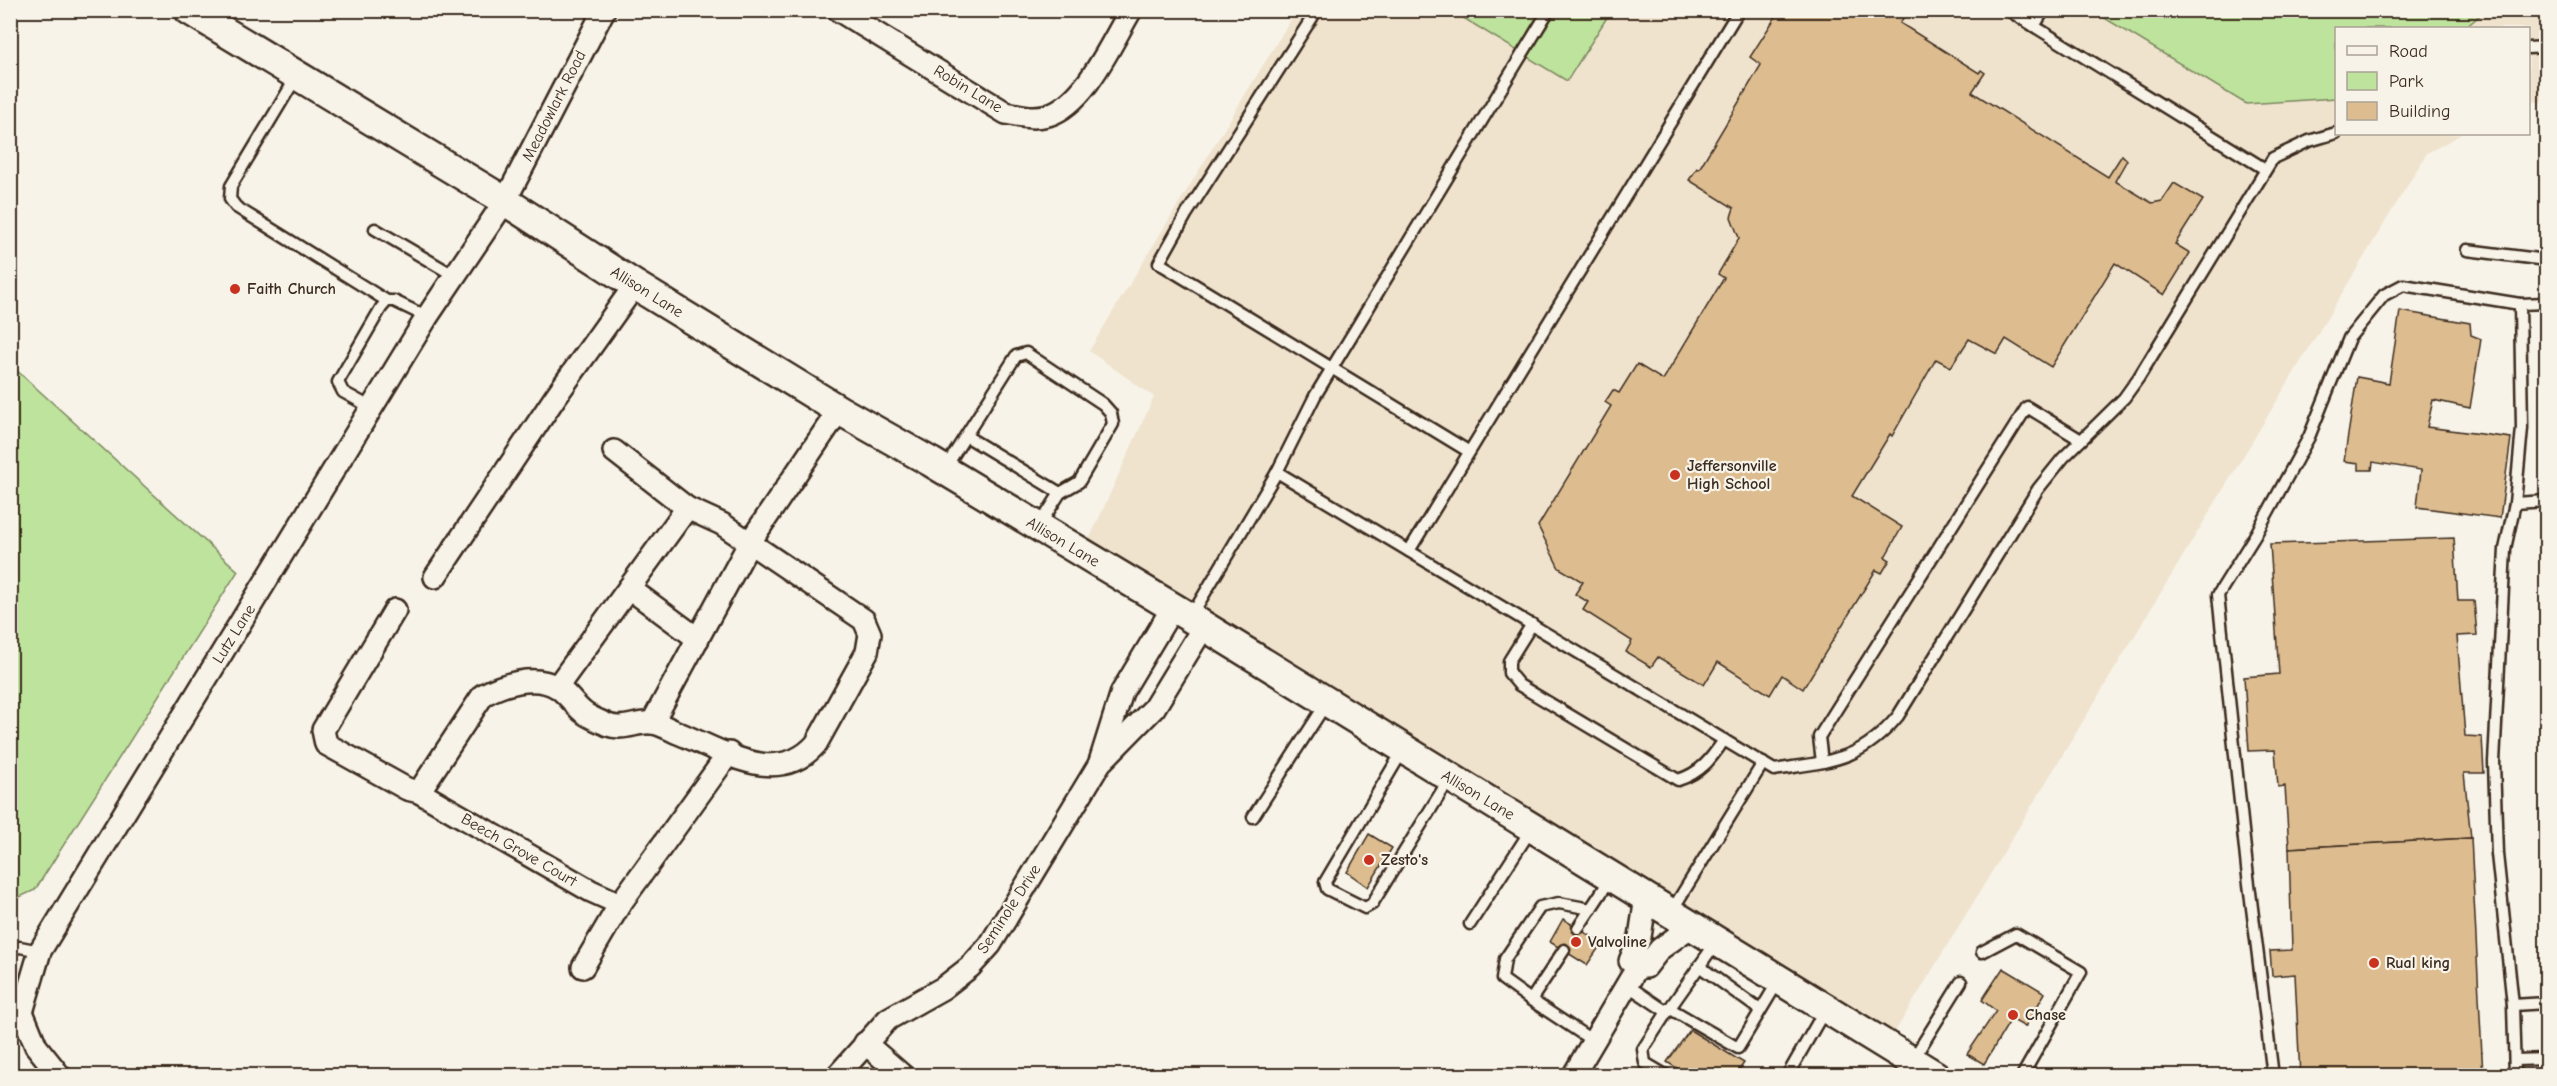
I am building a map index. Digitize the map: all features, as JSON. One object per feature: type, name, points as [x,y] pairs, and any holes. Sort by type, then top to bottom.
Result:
[{"type":"main road","name":"Allison Lane","points":[[189,10],[505,201],[635,285],[839,410],[944,470],[1189,617],[1936,1076]]},
{"type":"street","name":"Meadowlark Road","points":[[505,201],[604,10]]},
{"type":"street","name":"Robin Lane","points":[[838,10],[1006,113],[1028,117],[1046,115],[1072,101],[1083,89],[1131,10]]},
{"type":"street","name":"Lutz Lane","points":[[60,1076],[36,1046],[22,1012],[40,951],[427,317],[505,201]]},
{"type":"street","points":[[435,577],[556,396],[635,285]]},
{"type":"street","points":[[652,723],[750,542],[839,410]]},
{"type":"street","points":[[419,792],[483,696],[499,686],[511,684],[540,681],[557,687],[585,714],[611,726],[624,728],[652,723],[761,766],[784,766],[805,757],[816,744],[867,652],[870,634],[864,620],[722,524],[687,508],[614,451]]},
{"type":"street","points":[[557,687],[687,508]]},
{"type":"street","points":[[629,588],[698,639]]},
{"type":"street","name":"Beech Grove Court","points":[[395,610],[323,730],[326,744],[407,789],[419,792],[591,891],[620,904]]},
{"type":"street","name":"Seminole Drive","points":[[1100,763],[1122,692],[1189,617]]},
{"type":"street","name":"Seminole Drive","points":[[837,1076],[888,1020],[943,988],[970,967],[990,945],[1100,763],[1154,708],[1189,617]]},
{"type":"street","points":[[583,967],[620,904],[729,753]]},
{"type":"street","points":[[1646,897],[1640,937],[1630,961],[1638,966],[1646,967],[1682,919]]},
{"type":"street","points":[[1573,1076],[1638,966]]},
{"type":"street","points":[[865,1043],[903,1076]]},
{"type":"lane","points":[[1317,10],[1186,215],[1159,263],[1468,451]]},
{"type":"lane","points":[[1189,617],[1277,472],[1315,396],[1549,10]]},
{"type":"lane","points":[[1409,551],[1739,10]]},
{"type":"lane","points":[[2008,10],[2265,170]]},
{"type":"lane","points":[[2034,26],[2044,10]]},
{"type":"lane","points":[[2530,48],[2547,47]]},
{"type":"lane","points":[[297,76],[231,186],[230,199],[236,207],[387,301],[394,301],[427,317]]},
{"type":"lane","points":[[1277,472],[1774,770],[1822,762],[1863,750],[1885,732],[1898,716],[2038,489],[2081,440],[2124,398],[2139,377],[2272,158],[2309,141],[2335,134]]},
{"type":"lane","points":[[375,229],[455,276]]},
{"type":"lane","points":[[2467,250],[2547,260]]},
{"type":"lane","points":[[2273,1076],[2247,868],[2218,595],[2256,534],[2309,437],[2349,338],[2384,295],[2403,285],[2520,304],[2547,303]]},
{"type":"lane","points":[[372,408],[343,392],[338,382],[387,301]]},
{"type":"lane","points":[[2515,1076],[2513,1005],[2497,854],[2494,762],[2505,549],[2516,503],[2522,428],[2520,304]]},
{"type":"lane","points":[[944,470],[1016,356],[1026,353],[1103,404],[1111,413],[1113,424],[1079,482],[1060,493],[1039,527]]},
{"type":"lane","points":[[1822,762],[1819,737],[2027,407],[2081,440]]},
{"type":"lane","points":[[966,436],[1060,493]]},
{"type":"lane","points":[[2516,503],[2547,501]]},
{"type":"lane","points":[[1532,624],[1509,661],[1509,673],[1529,691],[1678,780],[1694,776],[1724,740]]},
{"type":"lane","points":[[1253,817],[1327,702]]},
{"type":"lane","points":[[1404,750],[1325,882],[1327,889],[1365,908],[1372,904],[1450,778]]},
{"type":"lane","points":[[1682,919],[1763,763]]},
{"type":"lane","points":[[1470,924],[1532,828]]},
{"type":"lane","points":[[1578,928],[1612,876]]},
{"type":"lane","points":[[1591,909],[1559,903],[1540,907],[1505,959],[1502,979],[1593,1041]]},
{"type":"lane","points":[[1982,952],[2016,934],[2081,972],[2022,1076]]},
{"type":"lane","points":[[1667,1076],[1645,1063],[1643,1048],[1717,941]]},
{"type":"lane","points":[[10,949],[20,947],[40,951]]},
{"type":"lane","points":[[1531,999],[1564,950]]},
{"type":"lane","points":[[1700,966],[1761,1010]]},
{"type":"lane","points":[[1627,985],[1738,1048],[1779,979]]},
{"type":"lane","points":[[1912,1061],[1961,982]]},
{"type":"lane","points":[[2513,1005],[2547,1003]]},
{"type":"lane","points":[[1787,1076],[1826,1008]]},
{"type":"lane","points":[[2515,1060],[2547,1059]]},
{"type":"shaded area","name":"Jeffersonville High School","points":[[1296,11],[2546,11],[2546,101],[2530,102],[2530,27],[2335,27],[2335,135],[2460,135],[2427,153],[1887,1045],[1083,553],[1154,397],[1089,351]]},
{"type":"green space","points":[[1452,11],[1611,11],[1567,81]]},
{"type":"green space","points":[[2093,11],[2485,11],[2466,27],[2335,27],[2335,98],[2246,104]]},
{"type":"green space","points":[[13,367],[238,571],[35,890],[11,901],[10,368]]},
{"type":"building","points":[[1780,10],[1800,13],[1801,10],[1908,10],[1900,23],[1979,73],[1981,70],[1985,73],[1972,92],[2108,177],[2122,155],[2127,160],[2115,181],[2152,203],[2162,201],[2174,183],[2203,200],[2175,244],[2190,253],[2164,295],[2115,263],[2051,367],[2006,339],[1997,354],[1969,339],[1951,367],[1936,359],[1892,436],[1890,434],[1852,496],[1902,527],[1885,557],[1890,560],[1882,573],[1876,570],[1803,689],[1782,675],[1770,695],[1718,662],[1704,685],[1658,657],[1651,667],[1626,652],[1632,641],[1583,610],[1588,602],[1575,594],[1583,582],[1559,568],[1538,526],[1611,406],[1605,402],[1613,390],[1619,393],[1637,364],[1663,380],[1724,278],[1718,274],[1739,238],[1731,217],[1734,208],[1689,180],[1697,168],[1699,169],[1761,65],[1750,57]]},
{"type":"building","points":[[2400,311],[2470,323],[2471,335],[2481,339],[2470,408],[2433,400],[2427,427],[2511,438],[2500,518],[2417,507],[2421,470],[2373,462],[2372,470],[2359,470],[2359,463],[2344,461],[2357,377],[2389,383]]},
{"type":"building","points":[[2454,538],[2458,601],[2474,601],[2477,635],[2457,636],[2465,736],[2482,737],[2484,773],[2464,773],[2471,838],[2289,848],[2285,786],[2278,787],[2275,750],[2249,751],[2244,677],[2279,674],[2270,544]]},
{"type":"building","name":"Zesto's","points":[[1369,834],[1392,848],[1368,887],[1347,872]]},
{"type":"building","name":"Rual king","points":[[2471,838],[2483,1076],[2300,1076],[2295,974],[2272,976],[2270,951],[2292,950],[2289,848]]},
{"type":"building","name":"Valvoline","points":[[1563,919],[1602,943],[1587,965],[1550,942]]},
{"type":"building","name":"Chase","points":[[2003,968],[2045,993],[2025,1027],[2011,1019],[1984,1064],[1967,1054],[1996,1011],[1982,1000]]},
{"type":"building","points":[[1690,1030],[1744,1063],[1735,1076],[1689,1076],[1667,1062]]},
{"type":"place","name":"Faith Church","points":[[235,289]]},
{"type":"place","name":"Jeffersonville High School","points":[[1675,475]]},
{"type":"place","name":"Zesto's","points":[[1369,860]]},
{"type":"place","name":"Valvoline","points":[[1576,942]]},
{"type":"place","name":"Rual king","points":[[2374,963]]},
{"type":"place","name":"Chase","points":[[2013,1015]]}]
